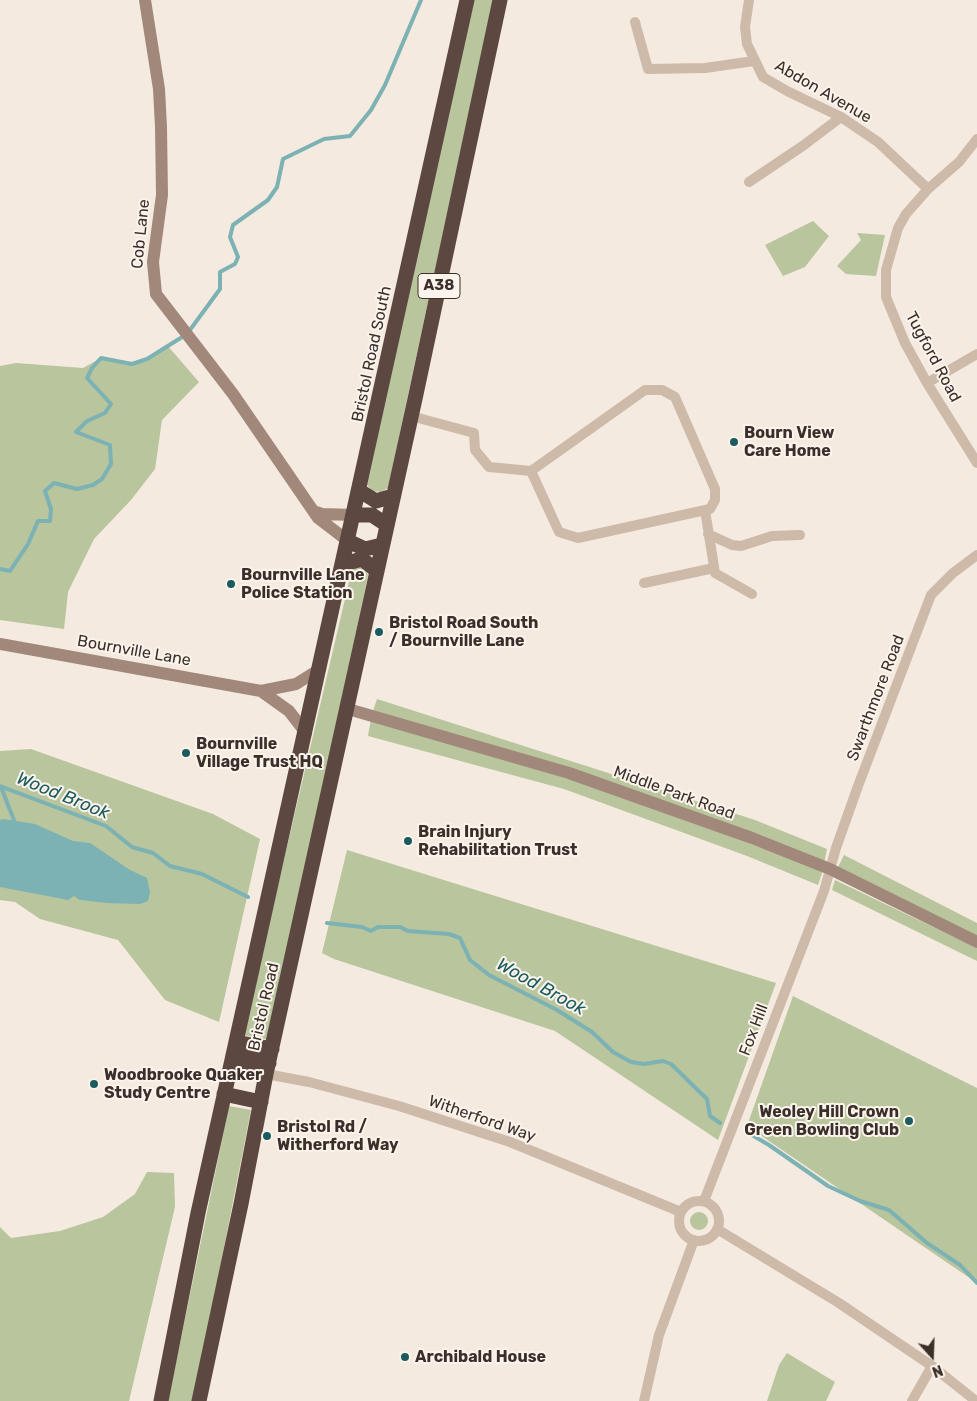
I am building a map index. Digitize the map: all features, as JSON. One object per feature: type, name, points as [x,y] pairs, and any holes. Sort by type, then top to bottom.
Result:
[{"type":"highway","name":"Bristol Road South","points":[[309,716],[467,0]]},
{"type":"highway","name":"A38","points":[[348,709],[500,0]]},
{"type":"highway","points":[[360,490],[376,501],[393,496]]},
{"type":"highway","points":[[354,515],[372,516],[387,525]]},
{"type":"highway","points":[[348,542],[365,549],[382,545]]},
{"type":"highway","points":[[344,564],[362,559],[377,571]]},
{"type":"highway","name":"Bristol Road","points":[[198,1401],[241,1204],[269,1062],[348,709]]},
{"type":"highway","name":"Bristol Road","points":[[161,1401],[198,1213],[309,716]]},
{"type":"highway","points":[[233,1055],[269,1062]]},
{"type":"highway","points":[[233,1055],[269,1062]]},
{"type":"highway","points":[[224,1094],[261,1102]]},
{"type":"street","name":"Cob Lane","points":[[145,0],[159,90],[161,127],[162,194],[152,262],[156,294],[205,356],[318,518],[348,542]]},
{"type":"street","name":"Abdon Avenue","points":[[749,0],[745,28],[747,44],[763,77],[786,91],[841,117],[878,142],[928,189]]},
{"type":"street","points":[[636,22],[648,68],[705,68],[754,61]]},
{"type":"street","points":[[749,182],[804,146],[841,117]]},
{"type":"street","name":"Tugford Road","points":[[977,139],[959,162],[928,189],[906,214],[898,228],[886,270],[886,297],[905,343],[927,383],[977,463]]},
{"type":"street","points":[[927,383],[977,354]]},
{"type":"street","points":[[412,416],[474,433],[475,450],[490,467],[531,471],[645,390],[662,390],[675,397],[715,489],[714,500],[710,509],[578,538],[559,532],[531,471]]},
{"type":"street","points":[[705,510],[715,573],[752,594]]},
{"type":"street","points":[[313,511],[322,514],[354,515]]},
{"type":"street","points":[[708,534],[732,545],[742,546],[772,536],[800,535]]},
{"type":"street","name":"Swarthmore Road","points":[[830,869],[858,786],[931,595],[953,573],[977,555]]},
{"type":"street","points":[[644,583],[714,568]]},
{"type":"street","name":"Bournville Lane","points":[[0,644],[262,691],[296,684],[320,669]]},
{"type":"street","name":"Bournville Lane","points":[[262,691],[289,711],[306,733]]},
{"type":"street","name":"Middle Park Road","points":[[348,709],[568,772],[830,869],[977,942]]},
{"type":"street","name":"Fox Hill","points":[[704,1201],[824,891],[830,869]]},
{"type":"street","name":"Witherford Way","points":[[269,1062],[309,1082],[399,1106],[510,1142],[681,1212]]},
{"type":"street","points":[[704,1201],[712,1205],[718,1214],[717,1228],[711,1237],[700,1241],[687,1237],[679,1222],[681,1212],[689,1204],[704,1201]]},
{"type":"street","points":[[717,1228],[839,1303],[932,1366],[976,1401]]},
{"type":"street","points":[[644,1401],[659,1335],[694,1240]]},
{"type":"street","points":[[912,1401],[932,1366]]},
{"type":"green space","points":[[472,0],[493,0],[388,488],[381,492],[373,491],[366,484]]},
{"type":"green space","points":[[813,221],[829,236],[805,267],[783,276],[765,245]]},
{"type":"green space","points":[[857,233],[885,235],[876,276],[846,274],[837,266],[861,240]]},
{"type":"green space","points":[[167,345],[199,382],[162,420],[155,469],[131,500],[94,539],[68,592],[64,629],[0,620],[0,366],[16,363],[83,368],[101,358],[132,364],[147,359]]},
{"type":"green space","points":[[361,565],[368,575],[269,1040],[243,1035],[352,569]]},
{"type":"green space","points":[[377,699],[755,820],[827,849],[824,864],[373,711]]},
{"type":"green space","points":[[371,719],[576,781],[823,870],[818,885],[747,856],[564,789],[368,736]]},
{"type":"green space","points":[[31,749],[213,814],[260,839],[219,1022],[165,1000],[118,940],[40,919],[15,902],[0,900],[0,751]]},
{"type":"green space","points":[[347,850],[776,983],[718,1140],[555,1031],[334,959],[322,953]]},
{"type":"green space","points":[[844,855],[977,923],[977,936],[837,869]]},
{"type":"green space","points":[[835,880],[977,948],[977,961],[832,890]]},
{"type":"green space","points":[[793,996],[977,1088],[977,1283],[747,1126]]},
{"type":"green space","points":[[229,1106],[251,1110],[218,1278],[192,1401],[168,1401]]},
{"type":"green space","points":[[147,1172],[174,1173],[175,1207],[129,1401],[0,1401],[0,1227],[11,1238],[60,1231],[103,1217],[135,1194]]},
{"type":"green space","points":[[695,1212],[703,1212],[708,1217],[706,1228],[695,1230],[690,1225],[690,1217]]},
{"type":"green space","points":[[787,1353],[835,1382],[826,1401],[767,1401],[779,1365]]},
{"type":"water","points":[[0,820],[35,824],[73,841],[90,843],[130,870],[147,878],[150,892],[148,901],[140,904],[107,903],[80,900],[74,896],[68,900],[0,887]]},
{"type":"waterway","points":[[0,569],[10,571],[28,544],[38,521],[50,521],[51,509],[45,491],[54,483],[77,489],[93,485],[102,479],[111,464],[110,445],[76,432],[87,421],[105,413],[111,404],[87,378],[92,368],[101,358],[132,364],[147,359],[187,334],[220,289],[220,272],[235,264],[238,257],[230,237],[233,225],[268,200],[277,187],[283,159],[324,139],[350,136],[371,110],[385,85],[421,0]]},
{"type":"waterway","name":"Wood Brook","points":[[0,786],[106,826],[132,847],[153,853],[170,866],[202,874],[248,897]]},
{"type":"waterway","points":[[1,787],[12,815]]},
{"type":"waterway","points":[[13,817],[14,821]]},
{"type":"waterway","name":"Wood Brook","points":[[327,923],[362,927],[371,931],[378,927],[400,927],[408,931],[449,934],[460,938],[470,960],[489,975],[557,1010],[592,1032],[613,1052],[631,1062],[644,1064],[663,1061],[671,1064],[707,1099],[710,1116],[720,1123]]},
{"type":"waterway","name":"Wood Brook","points":[[745,1131],[769,1145],[828,1186],[860,1201],[889,1210],[927,1243],[960,1265],[977,1283]]},
{"type":"place","name":"Bourn View Care Home","points":[[734,442]]},
{"type":"place","name":"Bournville Lane Police Station","points":[[231,584]]},
{"type":"place","name":"Bristol Road South / Bournville Lane","points":[[379,632]]},
{"type":"place","name":"Bournville Village Trust HQ","points":[[186,753]]},
{"type":"place","name":"Brain Injury Rehabilitation Trust","points":[[408,841]]},
{"type":"place","name":"Woodbrooke Quaker Study Centre","points":[[94,1084]]},
{"type":"place","name":"Weoley Hill Crown Green Bowling Club","points":[[909,1121]]},
{"type":"place","name":"Bristol Rd / Witherford Way","points":[[267,1136]]},
{"type":"place","name":"Archibald House","points":[[405,1357]]}]
